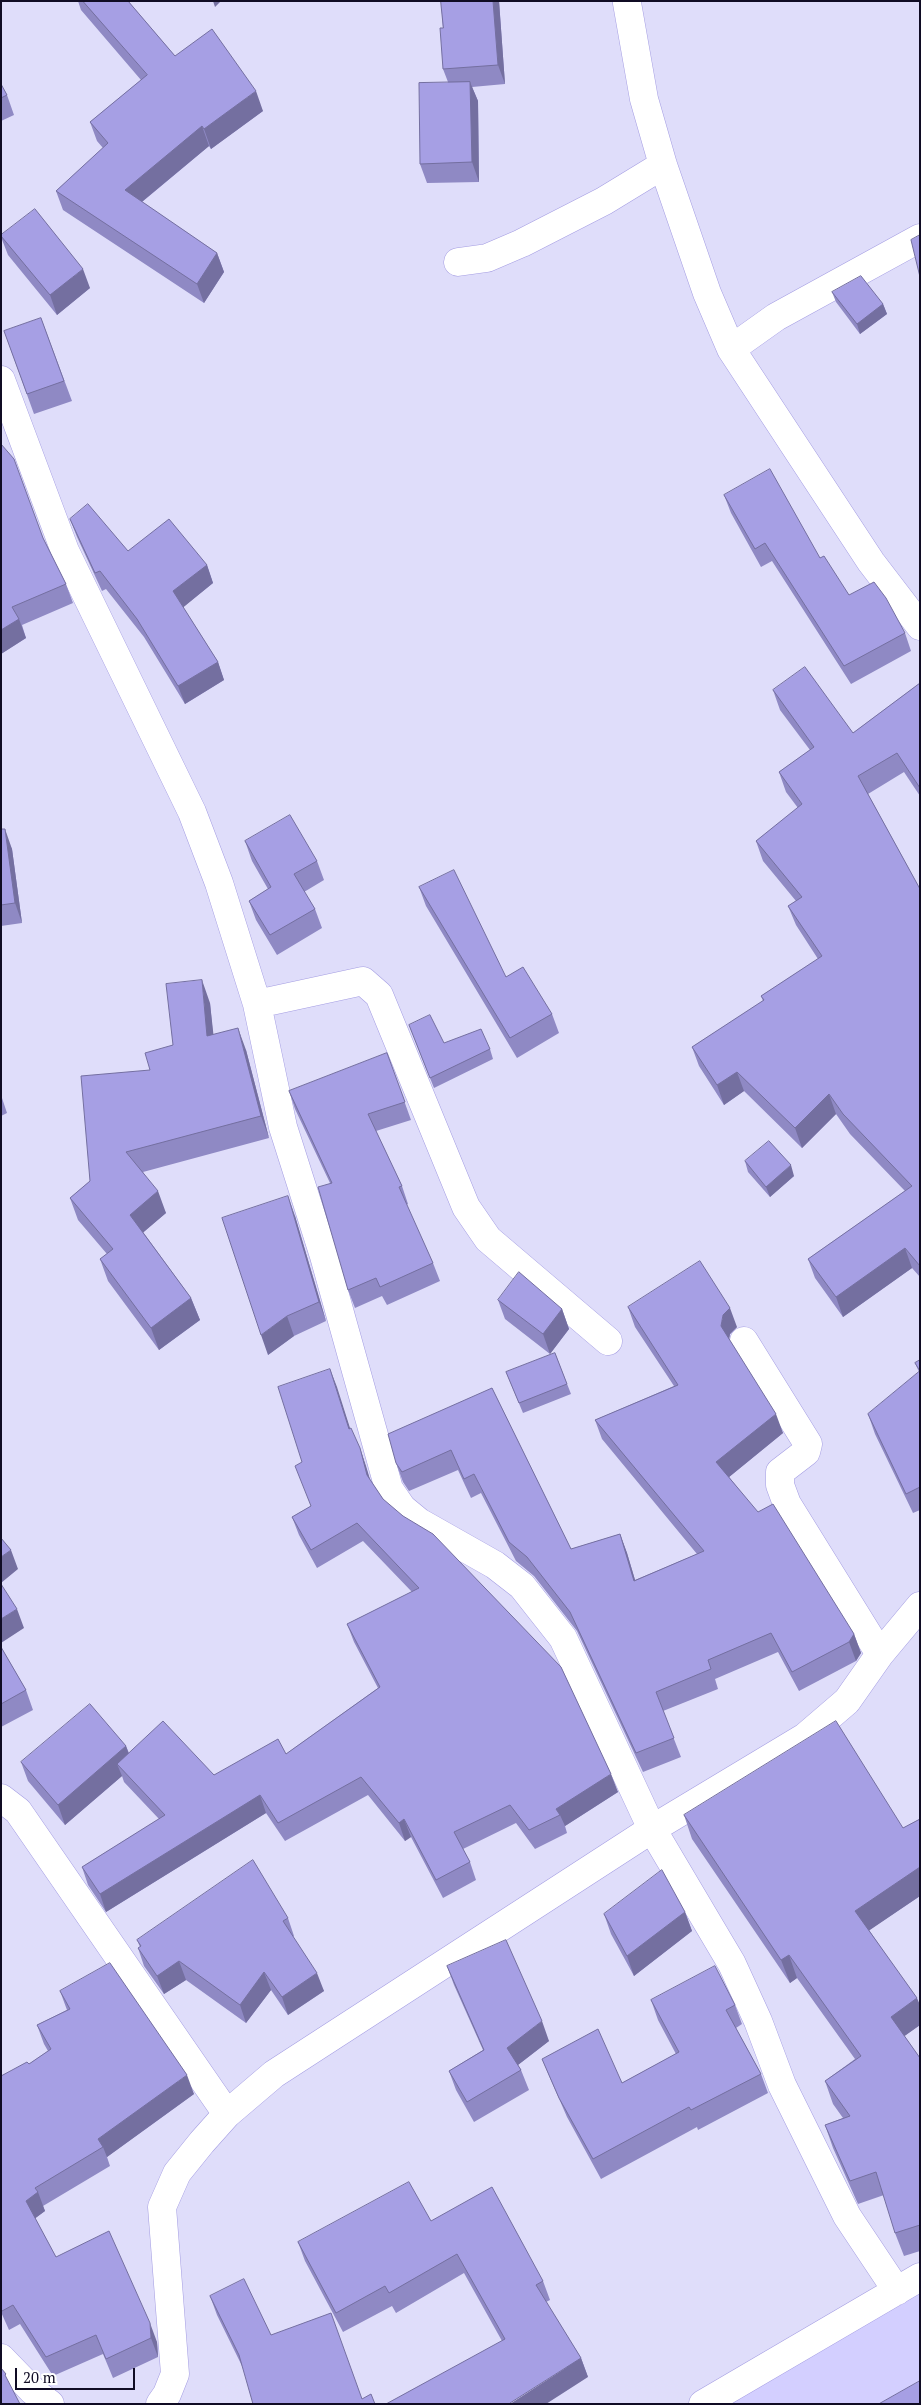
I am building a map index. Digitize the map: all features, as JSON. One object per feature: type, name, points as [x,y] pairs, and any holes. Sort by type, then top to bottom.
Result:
[{"type":"street","points":[[627,3],[644,99],[663,165],[707,293],[732,349],[870,562],[920,626]]},
{"type":"street","points":[[458,262],[488,258],[522,243],[604,201],[663,165]]},
{"type":"street","points":[[732,349],[776,317],[920,238]]},
{"type":"street","points":[[1,380],[65,551],[192,812],[219,883],[257,1004],[283,1127],[332,1283],[389,1489],[402,1508],[419,1522],[495,1565],[522,1586],[563,1638],[652,1829],[732,1964],[758,2021],[782,2085],[846,2216],[908,2284],[703,2404]]},
{"type":"street","points":[[257,1004],[363,981],[379,996],[466,1207],[476,1224],[488,1239],[608,1341]]},
{"type":"street","points":[[744,1341],[808,1444],[806,1452],[780,1472],[780,1485],[787,1504],[880,1654]]},
{"type":"street","points":[[160,2404],[167,2394],[175,2374],[162,2207],[178,2173],[228,2114],[274,2074],[652,1829],[805,1737],[847,1701],[880,1654],[920,1606]]},
{"type":"street","points":[[1,1798],[18,1811],[228,2114]]},
{"type":"street","points":[[1,2358],[33,2391],[50,2404]]},
{"type":"shaded area","points":[[920,2288],[920,2404],[722,2404]]},
{"type":"building","points":[[83,1],[128,1],[175,56],[212,29],[256,91],[204,129],[202,126],[125,190],[217,253],[197,284],[56,191],[108,143],[90,122],[147,75]]},
{"type":"building","points":[[441,1],[493,1],[498,65],[443,69],[440,28],[443,28]]},
{"type":"building","points":[[470,82],[472,162],[420,164],[419,83]]},
{"type":"building","points":[[1,84],[7,95],[1,98]]},
{"type":"building","points":[[35,209],[83,269],[50,295],[1,236]]},
{"type":"building","points":[[920,235],[920,277],[911,240]]},
{"type":"building","points":[[861,276],[883,304],[857,324],[832,292]]},
{"type":"building","points":[[41,318],[64,381],[27,394],[4,331]]},
{"type":"building","points":[[1,444],[14,459],[43,538],[66,584],[12,607],[19,619],[1,630]]},
{"type":"building","points":[[770,469],[820,558],[824,556],[849,595],[874,582],[886,598],[905,633],[844,666],[765,543],[755,549],[724,495]]},
{"type":"building","points":[[88,504],[128,551],[169,519],[207,565],[173,591],[218,662],[178,686],[137,619],[100,571],[95,573],[70,519]]},
{"type":"building","points":[[805,667],[853,733],[920,683],[920,788],[897,753],[858,776],[920,889],[920,1266],[905,1248],[836,1297],[808,1259],[912,1186],[843,1114],[829,1094],[795,1128],[737,1072],[717,1085],[692,1047],[764,1000],[761,996],[822,956],[788,906],[802,897],[756,841],[802,804],[779,772],[814,747],[773,690]]},
{"type":"building","points":[[290,815],[317,861],[294,874],[315,909],[270,935],[249,901],[271,887],[245,841]]},
{"type":"building","points":[[1,829],[5,829],[15,903],[1,905]]},
{"type":"building","points":[[454,870],[506,977],[523,967],[552,1014],[510,1038],[419,887]]},
{"type":"building","points":[[202,980],[207,1036],[238,1028],[261,1116],[126,1152],[158,1191],[130,1215],[191,1298],[151,1328],[100,1259],[113,1249],[70,1198],[90,1181],[81,1076],[150,1070],[145,1053],[173,1045],[166,984]]},
{"type":"building","points":[[430,1015],[444,1043],[481,1029],[490,1049],[430,1078],[409,1025]]},
{"type":"building","points":[[387,1053],[405,1102],[368,1114],[402,1186],[399,1187],[433,1263],[380,1287],[376,1278],[348,1290],[318,1187],[332,1183],[289,1091]]},
{"type":"building","points":[[769,1141],[791,1165],[766,1187],[745,1161]]},
{"type":"building","points":[[288,1196],[319,1302],[287,1316],[261,1335],[222,1218]]},
{"type":"building","points":[[700,1261],[730,1308],[723,1315],[721,1326],[776,1414],[716,1462],[758,1512],[773,1504],[854,1634],[849,1642],[792,1672],[771,1633],[708,1660],[711,1669],[656,1692],[674,1738],[636,1753],[570,1612],[527,1557],[509,1542],[474,1474],[464,1479],[451,1450],[402,1472],[396,1463],[388,1434],[492,1388],[571,1549],[620,1534],[634,1581],[704,1551],[595,1420],[678,1385],[628,1307]]},
{"type":"building","points":[[519,1272],[562,1309],[543,1334],[498,1300]]},
{"type":"building","points":[[555,1353],[567,1384],[519,1403],[506,1372]]},
{"type":"building","points":[[920,1360],[920,1371],[915,1363]]},
{"type":"building","points":[[330,1369],[349,1429],[351,1428],[360,1448],[367,1475],[383,1499],[403,1516],[433,1534],[561,1667],[611,1774],[556,1809],[560,1815],[529,1830],[510,1805],[454,1832],[470,1862],[436,1880],[404,1819],[399,1823],[361,1777],[278,1823],[260,1795],[100,1894],[82,1867],[165,1815],[117,1764],[163,1721],[214,1775],[278,1739],[286,1754],[380,1687],[347,1624],[419,1588],[357,1523],[311,1550],[292,1517],[311,1506],[295,1466],[302,1462],[278,1387]]},
{"type":"building","points":[[920,1371],[920,1487],[906,1494],[868,1414]]},
{"type":"building","points":[[1,1538],[11,1550],[1,1557]]},
{"type":"building","points":[[1,1584],[17,1609],[1,1619]]},
{"type":"building","points":[[1,1647],[26,1690],[1,1704]]},
{"type":"building","points":[[90,1704],[126,1746],[58,1805],[21,1762]]},
{"type":"building","points":[[836,1721],[903,1828],[920,1819],[920,1867],[855,1911],[917,1998],[891,2017],[920,2058],[920,2225],[895,2233],[876,2172],[850,2181],[825,2125],[850,2116],[825,2081],[861,2056],[789,1955],[781,1960],[684,1815]]},
{"type":"building","points":[[253,1860],[288,1918],[283,1921],[317,1973],[282,1997],[264,1972],[240,2005],[179,1961],[157,1976],[138,1948],[141,1946],[137,1940]]},
{"type":"building","points":[[662,1870],[685,1912],[627,1956],[604,1914]]},
{"type":"building","points":[[506,1940],[542,2021],[507,2048],[521,2070],[467,2102],[449,2071],[484,2050],[447,1966]]},
{"type":"building","points":[[110,1963],[187,2075],[98,2139],[103,2147],[35,2188],[38,2192],[26,2201],[56,2257],[109,2231],[150,2323],[151,2338],[106,2359],[96,2335],[46,2357],[13,2305],[2,2311],[1,2309],[1,2076],[27,2062],[29,2064],[51,2049],[37,2025],[70,2009],[60,1991]]},
{"type":"building","points":[[715,1966],[735,2005],[726,2010],[761,2074],[691,2110],[689,2107],[593,2159],[559,2098],[542,2059],[598,2029],[622,2083],[679,2052],[651,2000]]},
{"type":"building","points":[[409,2182],[431,2221],[492,2187],[543,2281],[536,2285],[581,2358],[510,2404],[386,2404],[505,2339],[457,2254],[389,2293],[385,2286],[336,2313],[298,2242]]},
{"type":"building","points":[[244,2279],[271,2335],[331,2313],[362,2399],[371,2394],[375,2404],[253,2404],[239,2355],[210,2296]]},
{"type":"building","points":[[1,2368],[6,2374],[20,2404],[1,2404]]},
{"type":"building","points":[[920,2381],[920,2404],[879,2404]]}]
